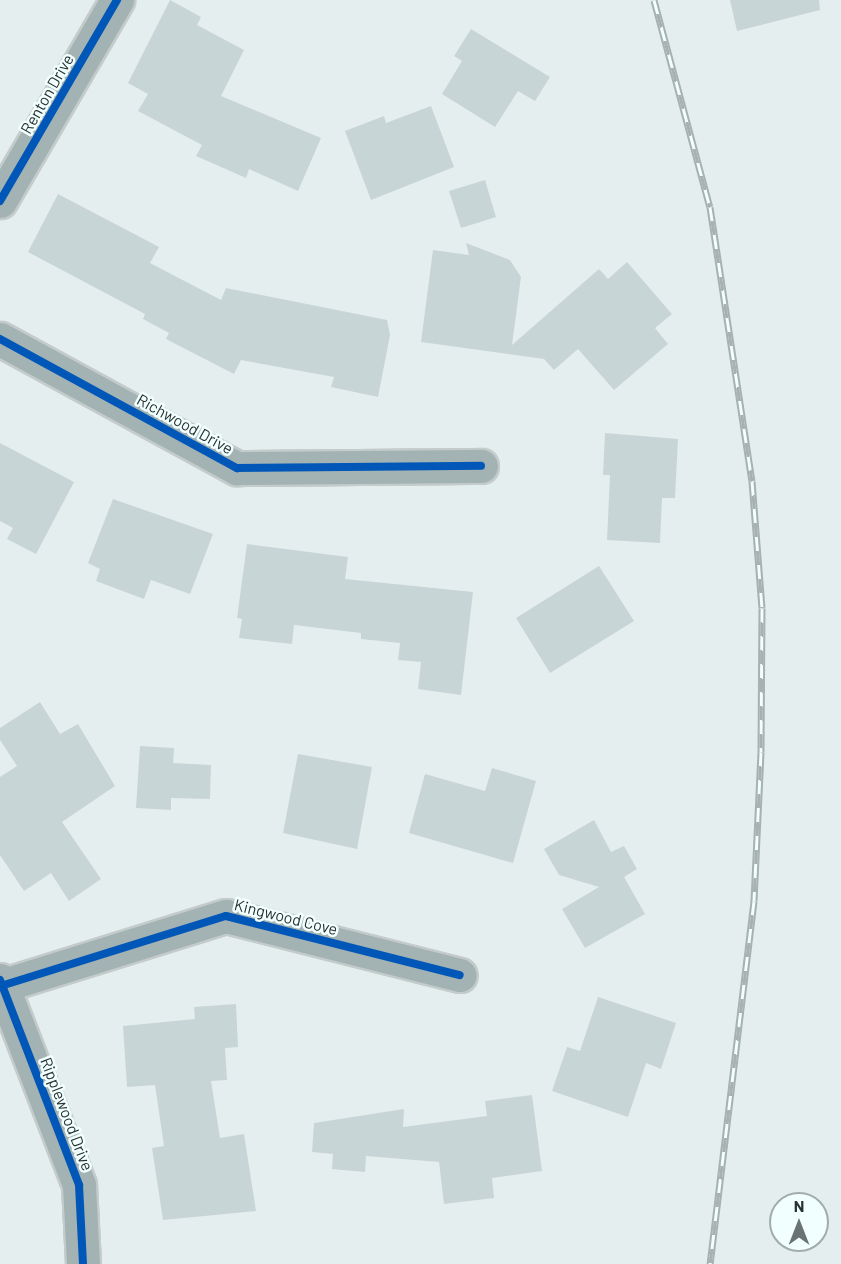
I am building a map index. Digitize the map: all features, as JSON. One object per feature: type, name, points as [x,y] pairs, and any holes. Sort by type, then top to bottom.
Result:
[{"type":"street","name":"Renton Drive","points":[[0,201],[117,0]]},
{"type":"street","name":"Richwood Drive","points":[[0,339],[237,468],[481,466]]},
{"type":"street","name":"Kingwood Cove","points":[[2,982],[226,916],[460,975]]},
{"type":"street","name":"Ripplewood Drive","points":[[2,982],[79,1185],[83,1264]]},
{"type":"building","points":[[170,0],[201,17],[197,25],[244,50],[221,96],[321,138],[298,191],[249,169],[246,178],[196,156],[202,145],[138,111],[148,94],[128,83]]},
{"type":"building","points":[[730,0],[819,0],[820,10],[737,31]]},
{"type":"building","points":[[471,29],[550,77],[535,101],[518,91],[495,127],[442,94],[462,61],[454,56]]},
{"type":"building","points":[[431,106],[454,167],[371,200],[345,131],[384,116],[386,123]]},
{"type":"building","points":[[485,180],[496,217],[461,228],[449,191]]},
{"type":"building","points":[[58,194],[159,247],[150,263],[221,300],[226,288],[387,320],[390,335],[378,397],[331,387],[334,377],[241,360],[234,374],[166,339],[169,333],[143,319],[145,314],[28,252]]},
{"type":"building","points":[[466,243],[510,260],[521,277],[512,345],[599,269],[608,279],[627,262],[672,314],[655,328],[668,344],[614,390],[578,349],[554,370],[544,359],[421,342],[433,250],[469,255]]},
{"type":"building","points":[[605,433],[678,439],[675,498],[662,498],[660,543],[607,540],[610,475],[603,475]]},
{"type":"building","points":[[0,443],[74,482],[36,554],[7,539],[13,528],[0,521]]},
{"type":"building","points":[[113,499],[213,534],[190,594],[151,580],[144,599],[96,581],[100,569],[88,563]]},
{"type":"building","points":[[247,544],[348,557],[345,579],[473,592],[461,695],[418,689],[421,662],[398,660],[400,643],[361,639],[361,633],[294,625],[292,644],[239,638],[242,619],[237,618]]},
{"type":"building","points":[[599,566],[634,621],[550,673],[516,618]]},
{"type":"building","points":[[40,702],[60,734],[78,724],[115,786],[62,822],[101,879],[69,901],[51,873],[24,891],[0,855],[0,777],[17,766],[0,740],[0,728]]},
{"type":"building","points":[[140,746],[174,748],[173,763],[211,765],[210,799],[171,798],[171,810],[136,808]]},
{"type":"building","points":[[298,754],[372,767],[357,849],[283,833]]},
{"type":"building","points":[[492,768],[536,781],[513,863],[409,833],[425,774],[485,791]]},
{"type":"building","points":[[594,820],[611,852],[624,846],[637,869],[624,877],[645,914],[585,948],[562,909],[599,887],[559,875],[544,849]]},
{"type":"building","points":[[598,997],[676,1023],[661,1069],[646,1063],[628,1117],[552,1091],[567,1047],[580,1051]]},
{"type":"building","points":[[236,1004],[238,1047],[225,1048],[227,1080],[211,1081],[220,1138],[244,1134],[256,1211],[163,1220],[152,1148],[164,1146],[155,1085],[127,1087],[123,1026],[195,1019],[194,1007]]},
{"type":"building","points":[[532,1095],[542,1171],[492,1178],[494,1198],[444,1204],[439,1162],[366,1156],[365,1172],[332,1169],[333,1154],[312,1152],[314,1123],[404,1109],[403,1127],[487,1116],[485,1101]]},
{"type":"railway","points":[[654,0],[710,207],[752,481],[762,608],[761,752],[754,901],[710,1264]]},
{"type":"cycle path","points":[[0,201],[117,0]]},
{"type":"cycle path","points":[[0,339],[237,468],[481,466]]},
{"type":"cycle path","points":[[4,985],[226,916],[460,975]]},
{"type":"cycle path","points":[[0,980],[79,1185],[83,1264]]}]
